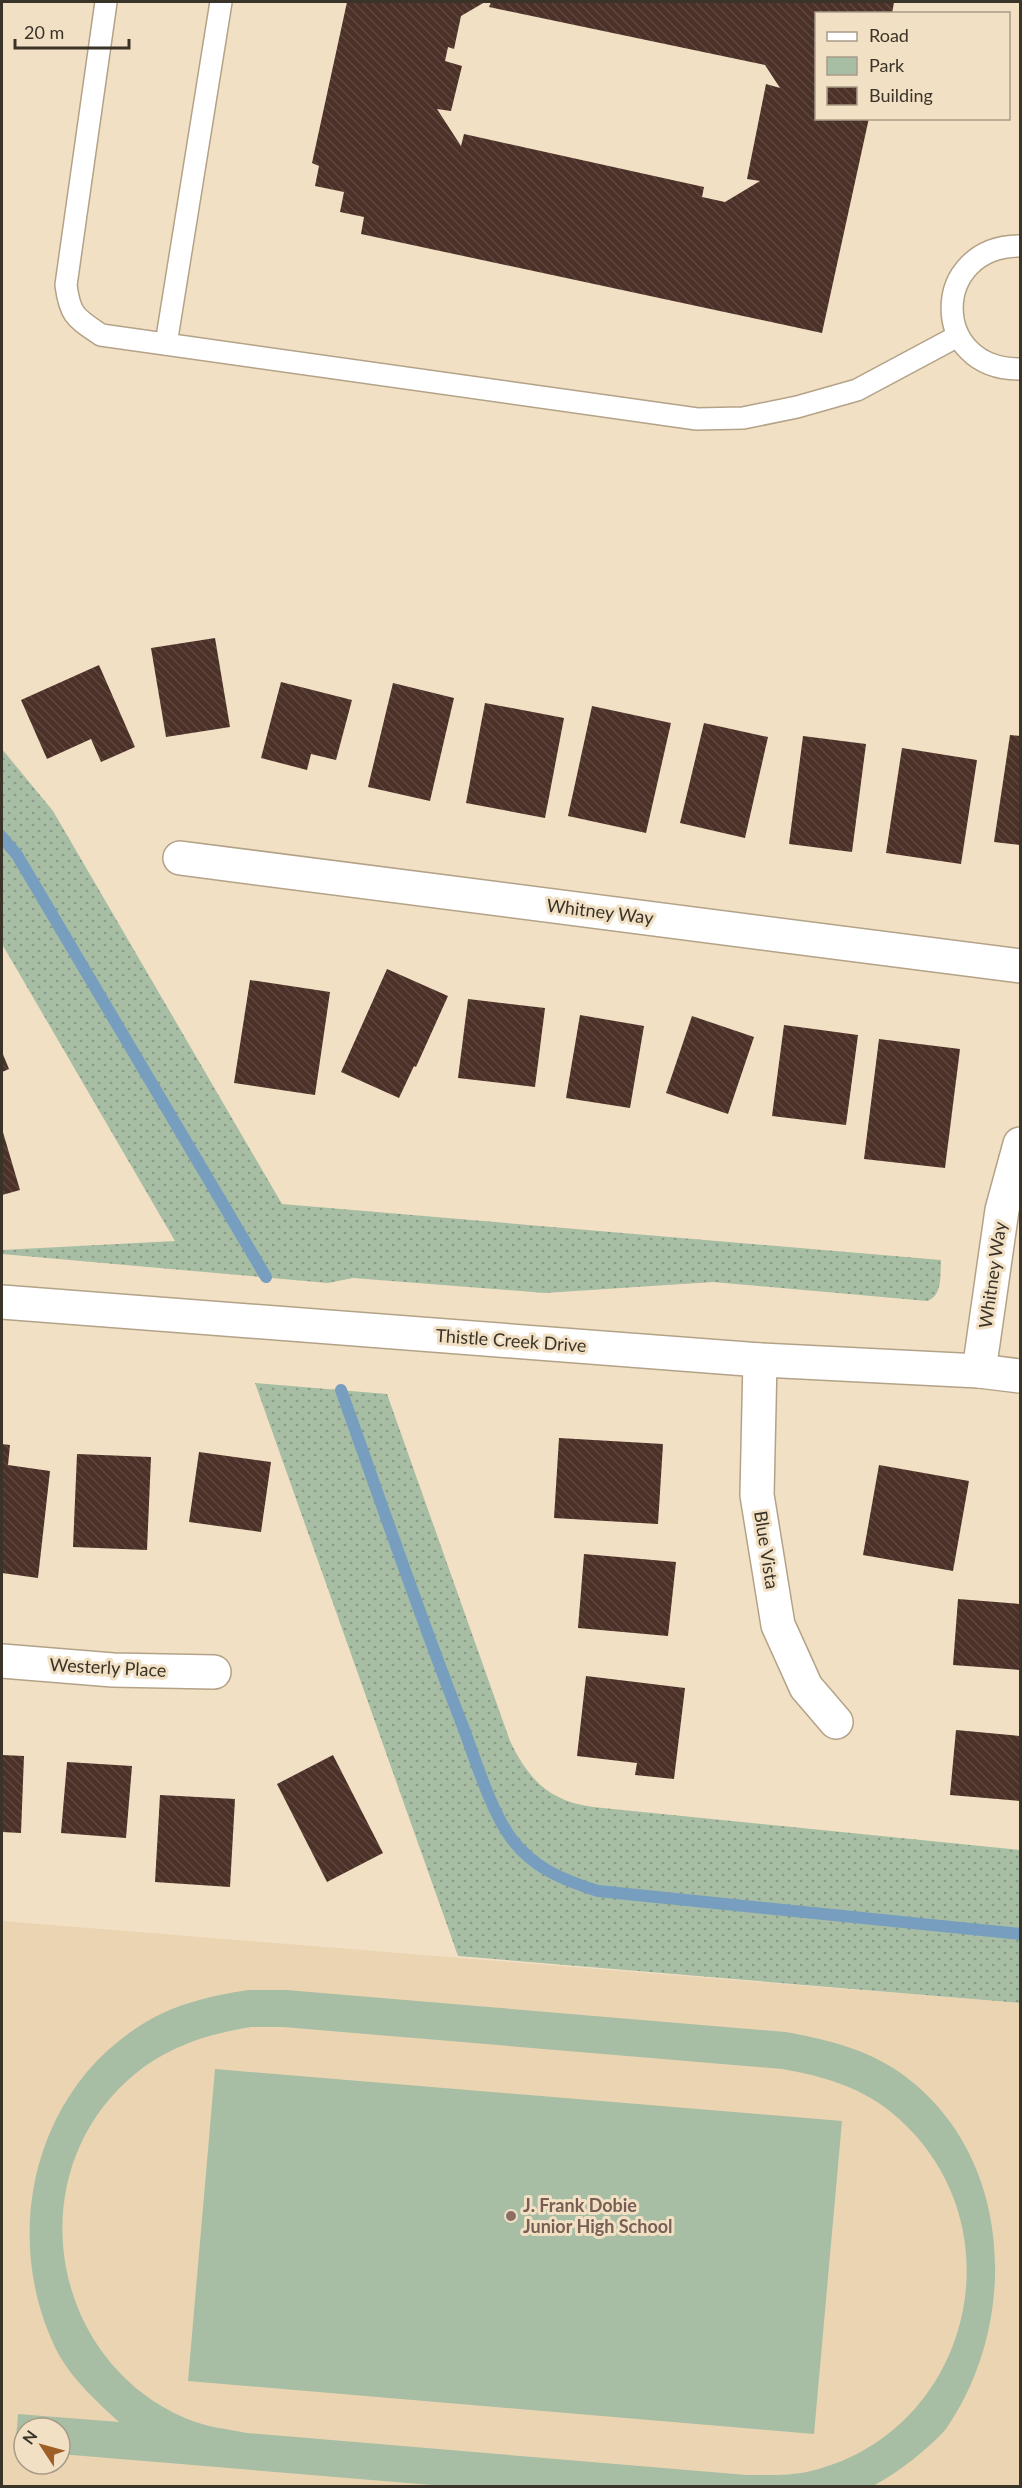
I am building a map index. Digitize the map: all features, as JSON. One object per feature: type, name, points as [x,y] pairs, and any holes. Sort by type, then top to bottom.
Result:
[{"type":"street","name":"Whitney Way","points":[[180,858],[1020,966]]},
{"type":"street","name":"Whitney Way","points":[[979,1371],[1002,1210],[1020,1144]]},
{"type":"street","name":"Thistle Creek Drive","points":[[2,1302],[760,1360],[979,1371],[1020,1376]]},
{"type":"street","name":"Blue Vista","points":[[760,1360],[757,1495],[778,1625],[806,1687],[836,1722]]},
{"type":"street","name":"Westerly Place","points":[[2,1661],[113,1670],[214,1672]]},
{"type":"lane","points":[[105,2],[66,285],[69,307],[83,322],[101,335],[697,419],[743,418],[797,407],[857,390],[958,336]]},
{"type":"lane","points":[[166,344],[221,2]]},
{"type":"lane","points":[[1020,246],[1004,246],[985,252],[970,264],[958,279],[952,298],[952,317],[958,336],[969,351],[984,362],[1002,369],[1020,369]]},
{"type":"shaded area","name":"J. Frank Dobie Junior High School","points":[[2,1921],[1020,2003],[1020,2486],[2,2486]]},
{"type":"green space","points":[[2,749],[53,811],[282,1204],[941,1260],[940,1284],[936,1294],[927,1301],[713,1282],[545,1293],[353,1278],[328,1283],[2,1254],[2,1250],[175,1241],[2,944]]},
{"type":"green space","points":[[255,1383],[387,1394],[510,1741],[525,1767],[542,1786],[564,1800],[593,1807],[1020,1850],[1020,2003],[458,1956]]},
{"type":"green space","points":[[248,1990],[286,1990],[786,2032],[827,2041],[868,2054],[893,2068],[933,2101],[963,2142],[983,2187],[993,2237],[995,2287],[987,2337],[971,2385],[946,2429],[912,2460],[875,2485],[881,2486],[444,2486],[72,2455],[72,2418],[119,2422],[86,2391],[65,2365],[41,2311],[31,2265],[30,2219],[37,2174],[51,2130],[73,2090],[103,2054],[141,2025],[179,2006]],"holes":[[[251,2027],[283,2027],[782,2069],[844,2085],[872,2099],[898,2118],[936,2163],[959,2214],[967,2267],[961,2321],[941,2371],[909,2415],[866,2449],[811,2471],[747,2475],[247,2433],[208,2426],[185,2418],[139,2390],[103,2353],[78,2309],[65,2260],[63,2209],[74,2160],[98,2114],[135,2074],[161,2056],[204,2038]]]},
{"type":"green space","points":[[215,2069],[842,2121],[814,2434],[188,2381]]},
{"type":"green space","points":[[18,2414],[43,2416],[18,2416]]},
{"type":"building","points":[[347,2],[485,2],[461,16],[454,49],[448,47],[445,61],[462,66],[451,111],[437,109],[461,146],[464,134],[704,187],[702,197],[725,202],[760,181],[747,179],[766,84],[780,88],[765,65],[489,7],[491,2],[894,2],[892,12],[815,12],[815,120],[869,120],[822,333],[361,234],[364,217],[340,212],[344,192],[315,186],[319,166],[312,163]]},
{"type":"building","points":[[215,638],[230,727],[166,737],[151,648]]},
{"type":"building","points":[[99,665],[135,747],[101,762],[91,739],[47,759],[21,700]]},
{"type":"building","points":[[281,682],[352,700],[336,760],[311,754],[307,770],[261,758]]},
{"type":"building","points":[[393,683],[454,698],[430,801],[368,787]]},
{"type":"building","points":[[485,703],[564,718],[545,818],[466,803]]},
{"type":"building","points":[[592,706],[671,723],[646,833],[568,816]]},
{"type":"building","points":[[704,723],[768,737],[745,838],[680,823]]},
{"type":"building","points":[[1010,735],[1020,736],[1020,845],[994,842]]},
{"type":"building","points":[[803,736],[866,744],[852,852],[789,844]]},
{"type":"building","points":[[902,748],[977,760],[961,864],[886,853]]},
{"type":"building","points":[[387,969],[448,996],[416,1067],[414,1066],[399,1098],[341,1072]]},
{"type":"building","points":[[250,980],[330,992],[315,1095],[234,1083]]},
{"type":"building","points":[[468,999],[545,1008],[535,1087],[458,1078]]},
{"type":"building","points":[[580,1015],[644,1026],[630,1108],[566,1098]]},
{"type":"building","points":[[692,1016],[754,1037],[728,1114],[666,1093]]},
{"type":"building","points":[[784,1025],[858,1035],[846,1125],[772,1116]]},
{"type":"building","points":[[879,1039],[960,1049],[945,1168],[864,1159]]},
{"type":"building","points":[[2,1052],[9,1069],[2,1072]]},
{"type":"building","points":[[2,1129],[20,1190],[2,1195]]},
{"type":"building","points":[[559,1438],[663,1444],[658,1524],[554,1518]]},
{"type":"building","points":[[2,1444],[10,1445],[8,1465],[50,1471],[38,1578],[2,1573]]},
{"type":"building","points":[[199,1452],[271,1462],[261,1532],[189,1522]]},
{"type":"building","points":[[77,1454],[151,1457],[147,1550],[73,1547]]},
{"type":"building","points":[[879,1465],[969,1481],[953,1571],[863,1555]]},
{"type":"building","points":[[584,1554],[676,1562],[668,1636],[578,1628]]},
{"type":"building","points":[[958,1599],[1020,1604],[1020,1670],[953,1665]]},
{"type":"building","points":[[586,1676],[685,1688],[674,1779],[635,1775],[637,1763],[577,1756]]},
{"type":"building","points":[[956,1730],[1020,1736],[1020,1801],[950,1795]]},
{"type":"building","points":[[2,1755],[24,1756],[21,1833],[2,1832]]},
{"type":"building","points":[[333,1755],[383,1853],[327,1882],[277,1784]]},
{"type":"building","points":[[67,1762],[132,1766],[126,1838],[61,1833]]},
{"type":"building","points":[[160,1795],[235,1799],[230,1887],[155,1882]]},
{"type":"waterway","points":[[2,837],[17,855],[266,1277]]},
{"type":"waterway","points":[[341,1390],[415,1600],[496,1813],[511,1838],[529,1857],[550,1872],[598,1891],[1020,1934]]},
{"type":"place","name":"J. Frank Dobie Junior High School","points":[[511,2216]]}]
